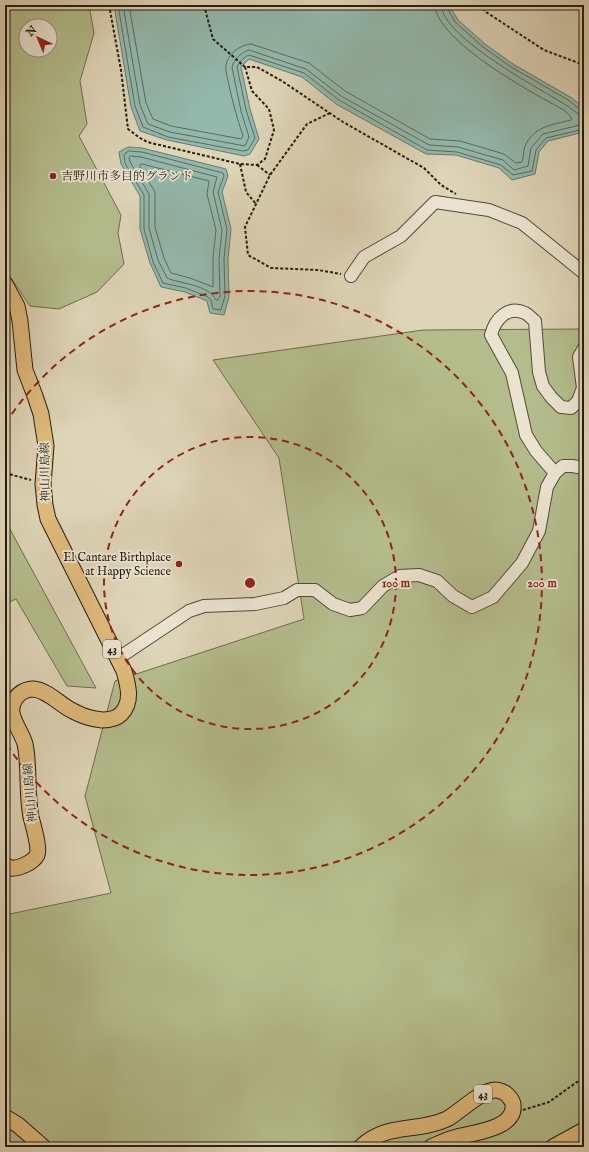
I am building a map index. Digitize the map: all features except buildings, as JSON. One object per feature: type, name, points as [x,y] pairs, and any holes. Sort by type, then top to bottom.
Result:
[{"type":"main road","name":"神山川島線","points":[[5,284],[17,306],[20,321],[24,370],[35,396],[46,446],[43,484],[48,518],[124,671],[129,690],[126,709],[119,716],[110,720],[88,718],[72,711],[45,692],[34,689],[24,691],[17,696],[13,703],[11,712],[24,741],[27,753],[30,810],[38,847],[37,855],[32,861],[21,866],[10,868],[5,865]]},
{"type":"main road","name":"43","points":[[362,1147],[368,1140],[392,1130],[420,1127],[445,1120],[485,1093],[496,1090],[507,1094],[514,1104],[513,1113]]},
{"type":"main road","points":[[431,1147],[444,1141],[485,1132],[496,1127],[513,1113]]},
{"type":"main road","points":[[5,1117],[18,1125],[43,1147]]},
{"type":"main road","points":[[552,1147],[584,1130]]},
{"type":"street","points":[[350,276],[364,257],[401,236],[436,202],[489,210],[522,223],[584,273]]},
{"type":"street","points":[[555,473],[536,451],[526,435],[512,373],[491,335],[493,325],[501,316],[512,311],[525,313],[535,321],[539,372],[544,386],[551,397],[562,407],[571,408],[578,401],[583,388],[579,357],[584,348]]},
{"type":"street","points":[[117,659],[189,611],[204,606],[255,604],[284,598],[297,590],[315,590],[333,604],[350,610],[362,608],[383,586],[400,576],[419,575],[437,581],[453,596],[472,607],[493,597],[522,563],[539,531],[547,487],[555,473],[563,466],[584,468]]},
{"type":"path","points":[[109,5],[121,70],[128,129],[147,142],[240,164],[257,165],[270,175]]},
{"type":"path","points":[[204,5],[213,39],[245,67],[252,91],[269,109],[274,130],[265,159],[257,165]]},
{"type":"path","points":[[479,5],[486,12],[544,50],[584,65]]},
{"type":"path","points":[[245,67],[257,67],[282,80],[343,122],[424,168],[441,185],[458,195],[452,204]]},
{"type":"path","points":[[330,113],[307,124],[270,175],[245,227],[248,255],[271,268],[318,270],[350,276]]},
{"type":"path","points":[[240,164],[246,192],[256,204]]},
{"type":"path","points":[[5,473],[43,484]]},
{"type":"path","points":[[513,1113],[549,1102],[584,1077]]},
{"type":"green space","name":"吉野川市多目的グランド","points":[[33,5],[89,5],[94,33],[80,81],[87,124],[79,136],[121,215],[118,233],[124,264],[97,292],[59,309],[30,306],[5,269],[5,11]]},
{"type":"green space","points":[[584,329],[584,1147],[5,1147],[5,915],[111,893],[85,796],[115,681],[304,619],[279,458],[213,360],[423,330]]},
{"type":"green space","points":[[5,520],[96,688],[67,686],[16,599],[5,604]]},
{"type":"water","points":[[114,5],[449,5],[458,20],[485,44],[513,64],[572,98],[584,108],[584,132],[548,141],[539,152],[535,174],[512,180],[499,168],[456,155],[426,154],[336,104],[302,77],[249,59],[241,67],[250,109],[259,139],[250,154],[244,156],[167,140],[140,131],[131,107]]},
{"type":"water","points":[[128,147],[142,148],[226,169],[228,176],[222,192],[231,229],[228,259],[229,297],[224,315],[210,313],[207,301],[185,292],[161,287],[150,263],[140,229],[140,196],[121,164],[119,152]]},
{"type":"place","name":"吉野川市多目的グランド","points":[[53,176]]},
{"type":"place","name":"El Cantare Birthplace at Happy Science","points":[[179,564]]}]
